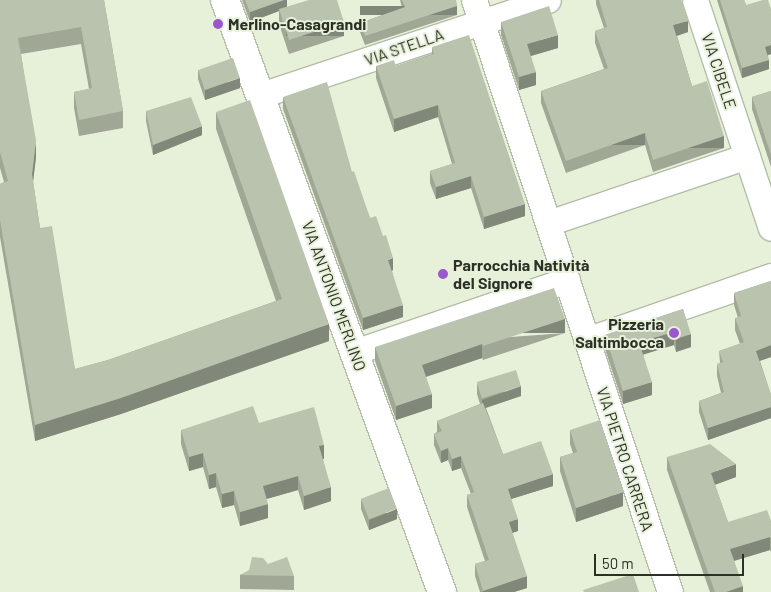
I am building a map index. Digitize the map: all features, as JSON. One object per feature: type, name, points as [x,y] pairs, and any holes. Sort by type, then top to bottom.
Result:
[{"type":"main road","name":"VIA ANTONIO MERLINO","points":[[225,0],[442,592]]},
{"type":"street","name":"VIA STELLA","points":[[261,95],[477,11],[548,0]]},
{"type":"street","name":"VIA CIBELE","points":[[695,0],[769,216]]},
{"type":"street","points":[[477,11],[545,216],[745,149]]},
{"type":"street","name":"VIA PIETRO CARRERA","points":[[545,216],[558,283],[588,347],[670,592]]},
{"type":"street","points":[[588,347],[771,276]]},
{"type":"street","points":[[354,352],[558,283]]},
{"type":"building","points":[[0,0],[104,0],[123,111],[79,120],[74,92],[92,88],[81,27],[18,38],[36,140],[32,174],[40,228],[52,226],[75,369],[108,360],[282,299],[216,112],[250,100],[329,324],[121,398],[35,425],[0,220],[0,184],[8,181],[0,152]]},
{"type":"building","points":[[245,0],[284,0],[250,12]]},
{"type":"building","points":[[309,0],[337,0],[344,22],[289,40],[279,9]]},
{"type":"building","points":[[402,0],[456,0],[457,6],[365,36],[360,23],[405,7]]},
{"type":"building","points":[[599,0],[681,0],[688,21],[673,25],[692,86],[707,81],[724,136],[653,160],[645,133],[566,161],[541,91],[608,68],[595,31],[607,27]]},
{"type":"building","points":[[720,0],[744,0],[746,5],[768,0],[771,9],[771,45],[765,47],[769,60],[742,68]]},
{"type":"building","points":[[549,6],[558,35],[527,44],[536,72],[519,77],[501,22]]},
{"type":"building","points":[[469,35],[525,204],[484,217],[471,176],[436,187],[430,171],[455,163],[438,105],[394,119],[376,66],[394,60],[396,66],[434,54],[432,47]]},
{"type":"building","points":[[233,58],[240,78],[205,90],[198,70]]},
{"type":"building","points":[[327,82],[352,172],[354,171],[370,218],[376,216],[383,236],[386,235],[393,258],[388,260],[403,305],[363,318],[283,97]]},
{"type":"building","points":[[771,91],[771,155],[752,97]]},
{"type":"building","points":[[191,97],[202,126],[153,145],[146,111]]},
{"type":"building","points":[[771,281],[771,345],[756,351],[771,395],[771,407],[708,428],[699,401],[724,392],[717,364],[723,362],[719,351],[744,342],[735,318],[741,316],[734,293]]},
{"type":"building","points":[[554,288],[565,319],[483,346],[482,344],[422,365],[432,394],[396,406],[375,347]]},
{"type":"building","points":[[683,309],[691,334],[676,339],[674,332],[639,342],[652,382],[623,391],[605,335]]},
{"type":"building","points":[[516,370],[521,386],[482,398],[477,382]]},
{"type":"building","points":[[483,403],[503,454],[541,441],[553,474],[508,489],[518,519],[509,522],[527,576],[483,591],[475,564],[489,560],[467,495],[474,492],[461,456],[452,459],[448,448],[441,451],[434,434],[442,431],[437,421]]},
{"type":"building","points":[[253,406],[259,423],[314,407],[324,445],[319,446],[331,487],[304,496],[298,476],[263,486],[268,504],[240,512],[234,491],[222,494],[216,473],[209,475],[203,453],[189,457],[181,430]]},
{"type":"building","points":[[600,420],[623,492],[576,508],[560,457],[577,452],[570,430]]},
{"type":"building","points":[[710,444],[736,464],[711,473],[728,522],[767,510],[771,521],[771,539],[770,537],[730,549],[743,586],[726,592],[715,592],[667,457]]},
{"type":"building","points":[[389,488],[397,509],[369,519],[361,499]]},
{"type":"building","points":[[252,557],[263,558],[268,564],[287,557],[294,576],[240,575],[249,570]]},
{"type":"building","points":[[633,574],[639,592],[584,592],[583,590]]},
{"type":"place","name":"Merlino-Casagrandi","points":[[218,24]]},
{"type":"place","name":"Parrocchia Natività del Signore","points":[[443,274]]},
{"type":"place","name":"Pizzeria Saltimbocca","points":[[674,333]]}]
